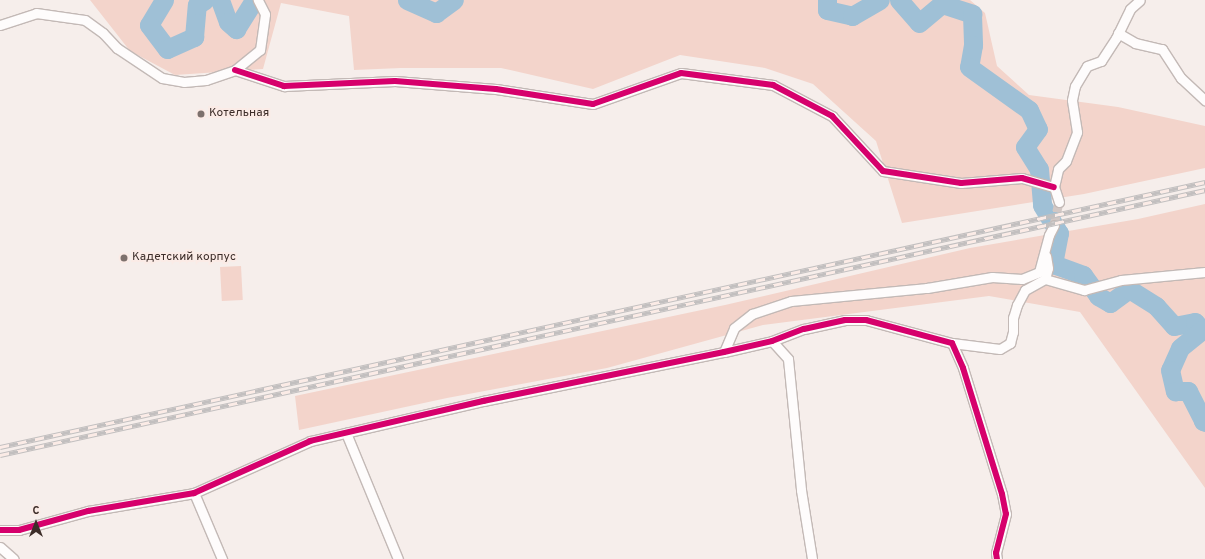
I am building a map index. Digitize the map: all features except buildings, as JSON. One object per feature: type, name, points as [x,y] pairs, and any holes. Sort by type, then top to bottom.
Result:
[{"type":"street","points":[[0,25],[36,13],[85,20],[103,33],[117,48],[162,78],[184,82],[206,80],[235,70],[260,50],[265,14],[258,0]]},
{"type":"street","points":[[1059,202],[1054,187],[1058,169],[1069,154],[1078,132],[1072,100],[1075,86],[1087,66],[1101,60],[1118,33],[1130,9],[1140,0]]},
{"type":"street","points":[[1118,33],[1135,43],[1162,49],[1181,78],[1205,100]]},
{"type":"street","points":[[235,70],[284,86],[396,81],[496,89],[593,104],[681,73],[773,85],[832,116],[883,171],[961,183],[1022,178],[1054,187]]},
{"type":"street","points":[[724,352],[734,328],[752,314],[791,301],[927,288],[992,277],[1022,279],[1039,272],[1049,235],[1054,226]]},
{"type":"street","points":[[1045,254],[1048,268],[1045,279]]},
{"type":"street","points":[[0,530],[19,530],[88,510],[194,493],[310,441],[483,401],[724,352],[772,340],[804,329],[845,320],[866,320],[952,343],[1000,348],[1010,343],[1013,332],[1013,318],[1017,305],[1025,290],[1045,279],[1084,290],[1121,280],[1205,272]]},
{"type":"street","points":[[772,340],[788,359],[801,490],[812,559]]},
{"type":"street","points":[[952,343],[963,368],[1002,494],[1006,514],[996,553],[997,559]]},
{"type":"street","points":[[346,433],[398,559]]},
{"type":"street","points":[[194,493],[222,559]]},
{"type":"street","points":[[0,547],[14,559]]},
{"type":"shaded area","points":[[90,0],[970,0],[985,13],[997,66],[1029,95],[1118,107],[1205,126],[1205,168],[1084,194],[902,223],[876,141],[813,84],[765,68],[680,55],[593,89],[501,68],[401,68],[354,70],[349,16],[281,3],[263,69],[175,75],[130,51]]},
{"type":"shaded area","points":[[1205,204],[1205,488],[1080,312],[989,296],[763,325],[607,368],[447,398],[299,430],[295,396],[725,305],[970,248],[1138,219]]},
{"type":"shaded area","points":[[241,266],[243,300],[222,301],[220,267]]},
{"type":"waterway","points":[[164,0],[149,25],[167,49],[194,37],[197,5],[205,0]]},
{"type":"waterway","points":[[220,0],[228,22],[236,29],[254,0]]},
{"type":"waterway","points":[[407,0],[436,13],[454,0]]},
{"type":"waterway","points":[[827,0],[827,10],[852,16],[880,0]]},
{"type":"waterway","points":[[899,0],[919,23],[942,4],[972,14],[973,45],[969,67],[1029,110],[1038,129],[1025,147],[1039,169],[1042,205],[1059,233],[1053,264],[1083,275],[1098,296],[1110,303],[1129,289],[1156,306],[1174,326],[1195,322],[1202,330],[1180,348],[1170,370],[1175,391],[1188,391],[1203,421],[1205,422]]},
{"type":"tunnel","points":[[1054,225],[1059,202]]},
{"type":"railway","points":[[0,447],[1205,182]]},
{"type":"railway","points":[[0,455],[1205,190]]},
{"type":"cycle path","points":[[235,70],[284,86],[395,81],[496,89],[593,104],[681,73],[773,85],[832,116],[883,171],[961,183],[1022,178],[1054,187]]},
{"type":"cycle path","points":[[0,530],[19,530],[88,511],[194,493],[310,441],[483,401],[724,352],[772,341],[804,329],[845,320],[866,320],[952,343],[963,368],[1002,494],[1006,514],[996,553],[997,559]]},
{"type":"place","name":"Котельная","points":[[201,114]]},
{"type":"place","name":"Кадетский корпус","points":[[124,258]]}]
